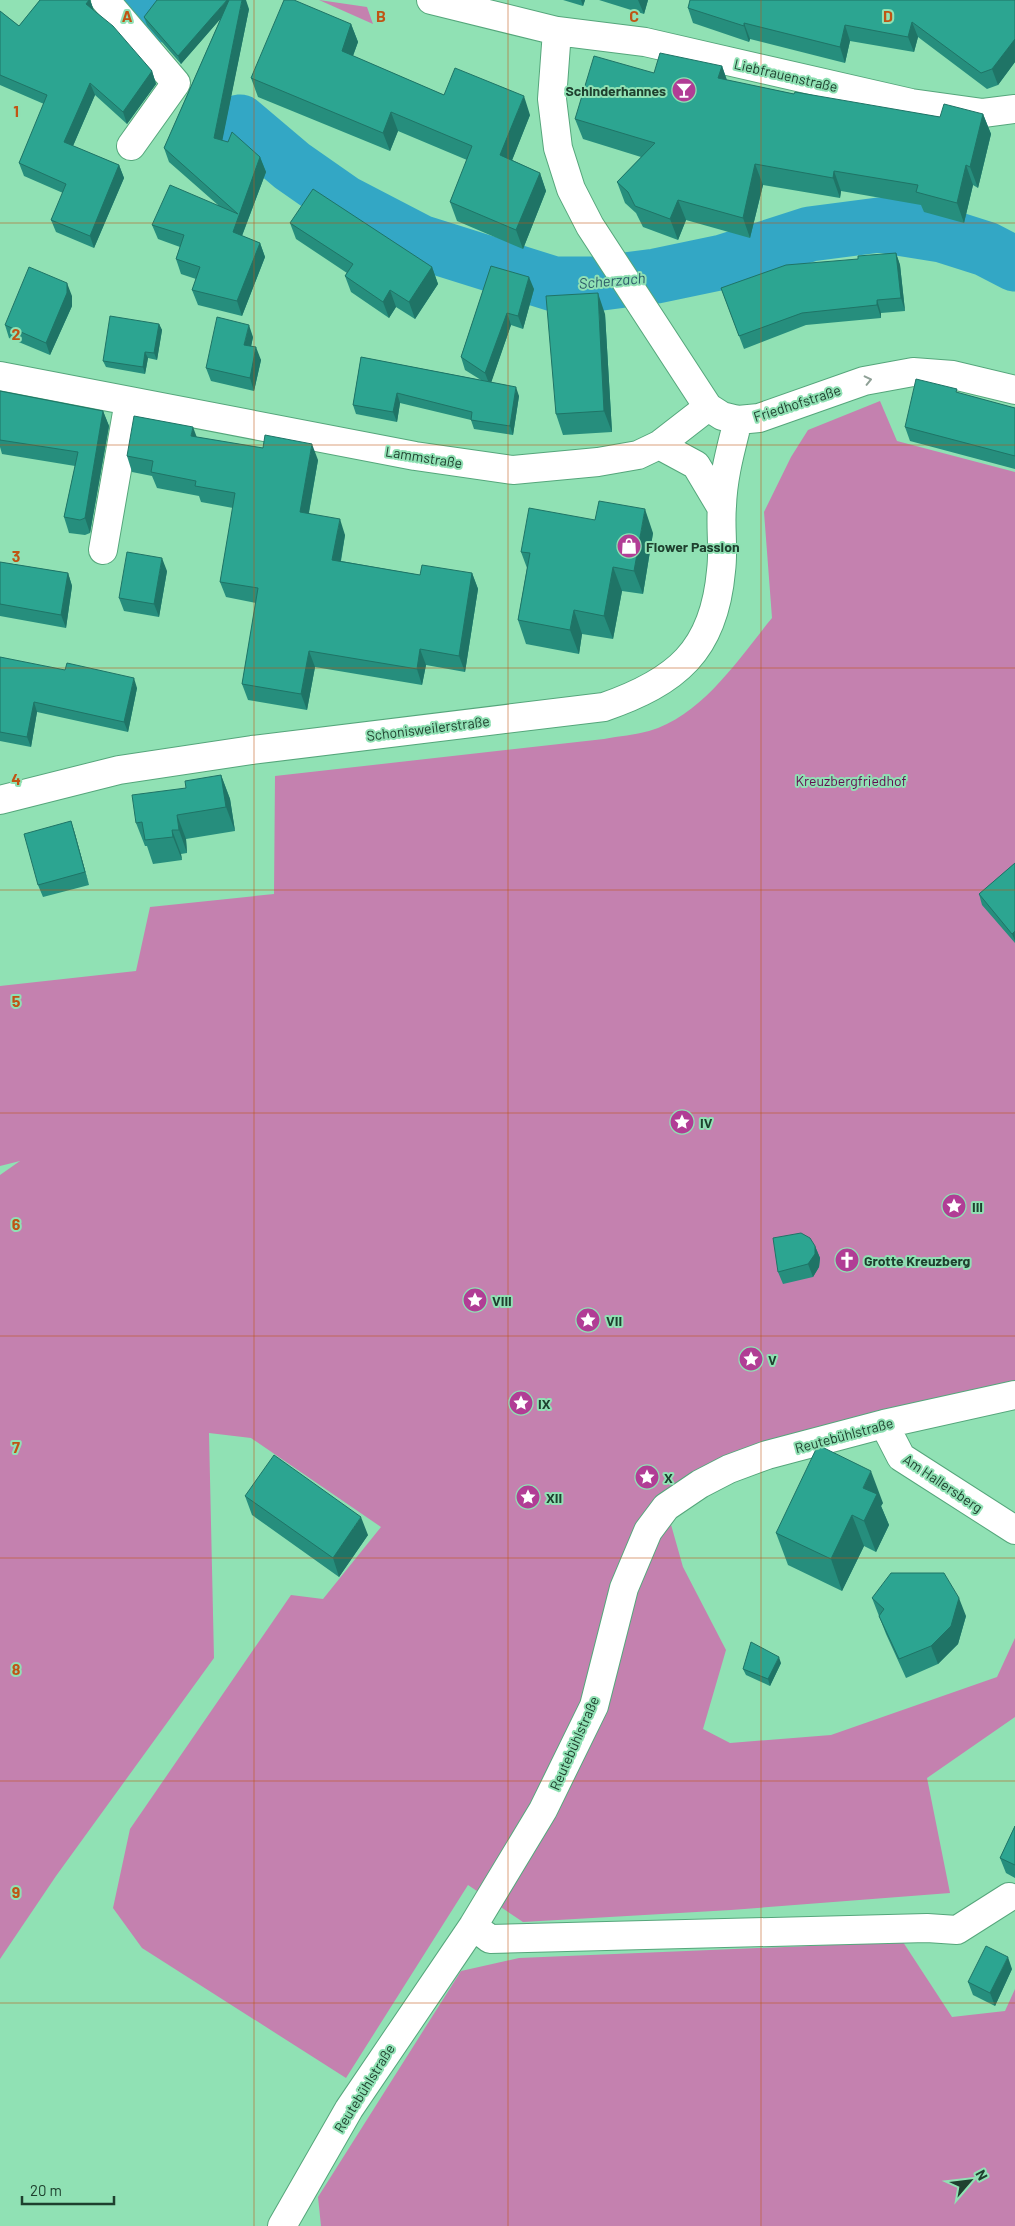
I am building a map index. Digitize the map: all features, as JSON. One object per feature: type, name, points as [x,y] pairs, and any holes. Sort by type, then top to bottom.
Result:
[{"type":"street","points":[[105,0],[176,83],[132,146]]},
{"type":"street","name":"Liebfrauenstraße","points":[[431,0],[557,31],[645,42],[911,103],[983,113],[1015,109]]},
{"type":"street","points":[[557,31],[552,99],[558,148],[571,188],[590,226],[708,407]]},
{"type":"street","name":"Friedhofstraße","points":[[708,407],[722,416],[738,420],[759,418],[864,380],[914,372],[953,375],[1015,390]]},
{"type":"street","name":"Lammstraße","points":[[0,376],[415,456],[512,470],[606,461],[638,455],[659,445],[708,407]]},
{"type":"street","points":[[103,550],[129,401]]},
{"type":"street","name":"Schonisweilerstraße","points":[[0,800],[119,770],[252,750],[604,707],[626,699],[668,678],[691,657],[706,629],[717,597],[722,571],[721,507],[725,470],[738,420]]},
{"type":"street","name":"Schonisweilerstraße","points":[[659,445],[696,465],[721,507]]},
{"type":"street","name":"Reutebühlstraße","points":[[282,2226],[349,2109],[473,1926],[543,1810],[594,1706],[624,1588],[648,1531],[666,1507],[700,1484],[729,1469],[767,1455],[884,1424],[1015,1395]]},
{"type":"street","name":"Am Hallersberg","points":[[884,1424],[901,1457],[1015,1530]]},
{"type":"street","points":[[473,1926],[490,1939],[926,1928],[957,1930],[1009,1897]]},
{"type":"green space","points":[[319,0],[367,7],[373,24]]},
{"type":"green space","name":"Kreuzbergfriedhof","points":[[880,401],[897,441],[1015,472],[1015,1395],[884,1424],[666,1507],[683,1567],[726,1650],[703,1729],[730,1743],[831,1735],[997,1677],[1015,1638],[1015,1717],[927,1778],[950,1893],[731,1910],[523,1922],[468,1885],[346,2078],[142,1948],[113,1908],[130,1829],[291,1595],[323,1599],[381,1527],[251,1438],[209,1433],[214,1658],[56,1876],[0,1959],[0,1175],[20,1161],[0,1166],[0,986],[136,971],[150,907],[274,894],[275,776],[638,734],[668,723],[686,712],[718,684],[772,618],[764,512],[791,457],[808,430]]},
{"type":"green space","points":[[903,1942],[952,2017],[1005,2011],[1015,1989],[1015,2226],[321,2226],[318,2197],[461,1971],[519,1958]]},
{"type":"building","points":[[40,0],[89,0],[86,4],[113,26],[152,71],[123,112],[90,83],[64,142],[119,165],[90,236],[51,220],[66,184],[19,163],[47,95],[0,75],[0,11],[19,26]]},
{"type":"building","points":[[157,0],[227,0],[178,56],[144,17]]},
{"type":"building","points":[[229,0],[242,0],[214,138],[228,142],[232,132],[260,157],[233,232],[260,243],[237,301],[192,290],[200,267],[176,259],[184,235],[152,225],[170,185],[238,214],[164,148]]},
{"type":"building","points":[[284,0],[294,0],[351,24],[342,51],[444,95],[455,68],[524,96],[500,155],[540,173],[516,230],[450,202],[472,146],[391,112],[383,133],[251,78]]},
{"type":"building","points":[[690,0],[1015,0],[1015,39],[992,69],[981,73],[912,22],[908,37],[845,25],[840,47],[744,23],[744,26],[688,8]]},
{"type":"building","points":[[660,53],[722,66],[718,78],[794,94],[795,92],[940,117],[944,104],[983,114],[970,167],[966,165],[957,203],[916,192],[918,185],[834,171],[833,178],[755,164],[743,218],[678,200],[670,219],[635,206],[628,192],[617,182],[655,143],[575,119],[594,56],[654,73]]},
{"type":"building","points":[[313,189],[432,267],[409,302],[390,290],[383,302],[345,276],[353,264],[290,223]]},
{"type":"building","points":[[896,253],[901,298],[877,300],[877,305],[802,313],[739,336],[721,288],[786,265],[858,259],[858,256]]},
{"type":"building","points":[[491,266],[529,277],[518,316],[507,313],[485,373],[461,357]]},
{"type":"building","points":[[29,267],[67,283],[67,293],[46,343],[5,325]]},
{"type":"building","points":[[598,293],[604,411],[556,414],[546,296]]},
{"type":"building","points":[[110,316],[159,324],[154,353],[145,352],[143,367],[103,361]]},
{"type":"building","points":[[217,317],[249,325],[244,345],[256,347],[250,378],[206,368]]},
{"type":"building","points":[[361,357],[516,387],[510,426],[471,420],[472,412],[397,393],[393,412],[353,405]]},
{"type":"building","points":[[916,379],[957,389],[956,392],[1015,408],[1015,456],[905,427]]},
{"type":"building","points":[[0,391],[103,411],[85,518],[80,520],[64,517],[78,452],[0,440]]},
{"type":"building","points":[[134,416],[193,427],[191,436],[263,448],[265,435],[312,444],[300,512],[340,519],[332,560],[420,575],[422,565],[472,573],[459,656],[420,649],[417,669],[309,651],[301,694],[242,684],[258,588],[220,582],[235,493],[195,486],[196,481],[151,472],[153,461],[127,456]]},
{"type":"building","points":[[599,501],[645,509],[634,571],[613,567],[604,616],[574,610],[570,630],[518,620],[530,553],[521,552],[529,508],[595,520]]},
{"type":"building","points":[[127,552],[162,558],[154,604],[119,598]]},
{"type":"building","points":[[0,562],[68,573],[61,615],[0,604]]},
{"type":"building","points":[[0,657],[65,670],[67,663],[134,678],[124,722],[34,702],[27,737],[0,732]]},
{"type":"building","points":[[221,775],[226,807],[177,815],[179,830],[172,830],[173,837],[145,840],[142,822],[136,823],[132,795],[186,788],[185,781]]},
{"type":"building","points":[[71,821],[85,872],[38,885],[24,834]]},
{"type":"building","points":[[1015,863],[1015,931],[1012,934],[979,894]]},
{"type":"building","points":[[801,1233],[810,1238],[815,1246],[815,1254],[808,1264],[778,1272],[773,1238]]},
{"type":"building","points":[[818,1445],[871,1471],[863,1488],[877,1494],[864,1521],[852,1515],[831,1559],[776,1533]]},
{"type":"building","points":[[274,1455],[361,1517],[333,1558],[245,1496]]},
{"type":"building","points":[[891,1573],[944,1573],[959,1598],[951,1626],[931,1646],[899,1659],[879,1616],[884,1609],[872,1598]]},
{"type":"building","points":[[751,1642],[779,1657],[768,1679],[743,1669]]},
{"type":"building","points":[[1015,1826],[1015,1865],[1000,1858]]},
{"type":"building","points":[[986,1946],[1008,1957],[990,1993],[968,1982]]},
{"type":"waterway","name":"Scherzach","points":[[141,0],[154,16]]},
{"type":"waterway","name":"Scherzach","points":[[240,122],[292,166],[345,203],[420,242],[554,284],[594,284],[656,276],[723,262],[810,234],[879,225],[942,235],[986,249],[1015,264]]},
{"type":"place","name":"Schinderhannes","points":[[684,90]]},
{"type":"place","name":"Flower Passion","points":[[629,546]]},
{"type":"place","name":"IV","points":[[682,1122]]},
{"type":"place","name":"III","points":[[954,1206]]},
{"type":"place","name":"Grotte Kreuzberg","points":[[847,1260]]},
{"type":"place","name":"VIII","points":[[475,1300]]},
{"type":"place","name":"VII","points":[[588,1320]]},
{"type":"place","name":"V","points":[[751,1359]]},
{"type":"place","name":"IX","points":[[521,1403]]},
{"type":"place","name":"X","points":[[647,1477]]},
{"type":"place","name":"XII","points":[[528,1497]]}]
